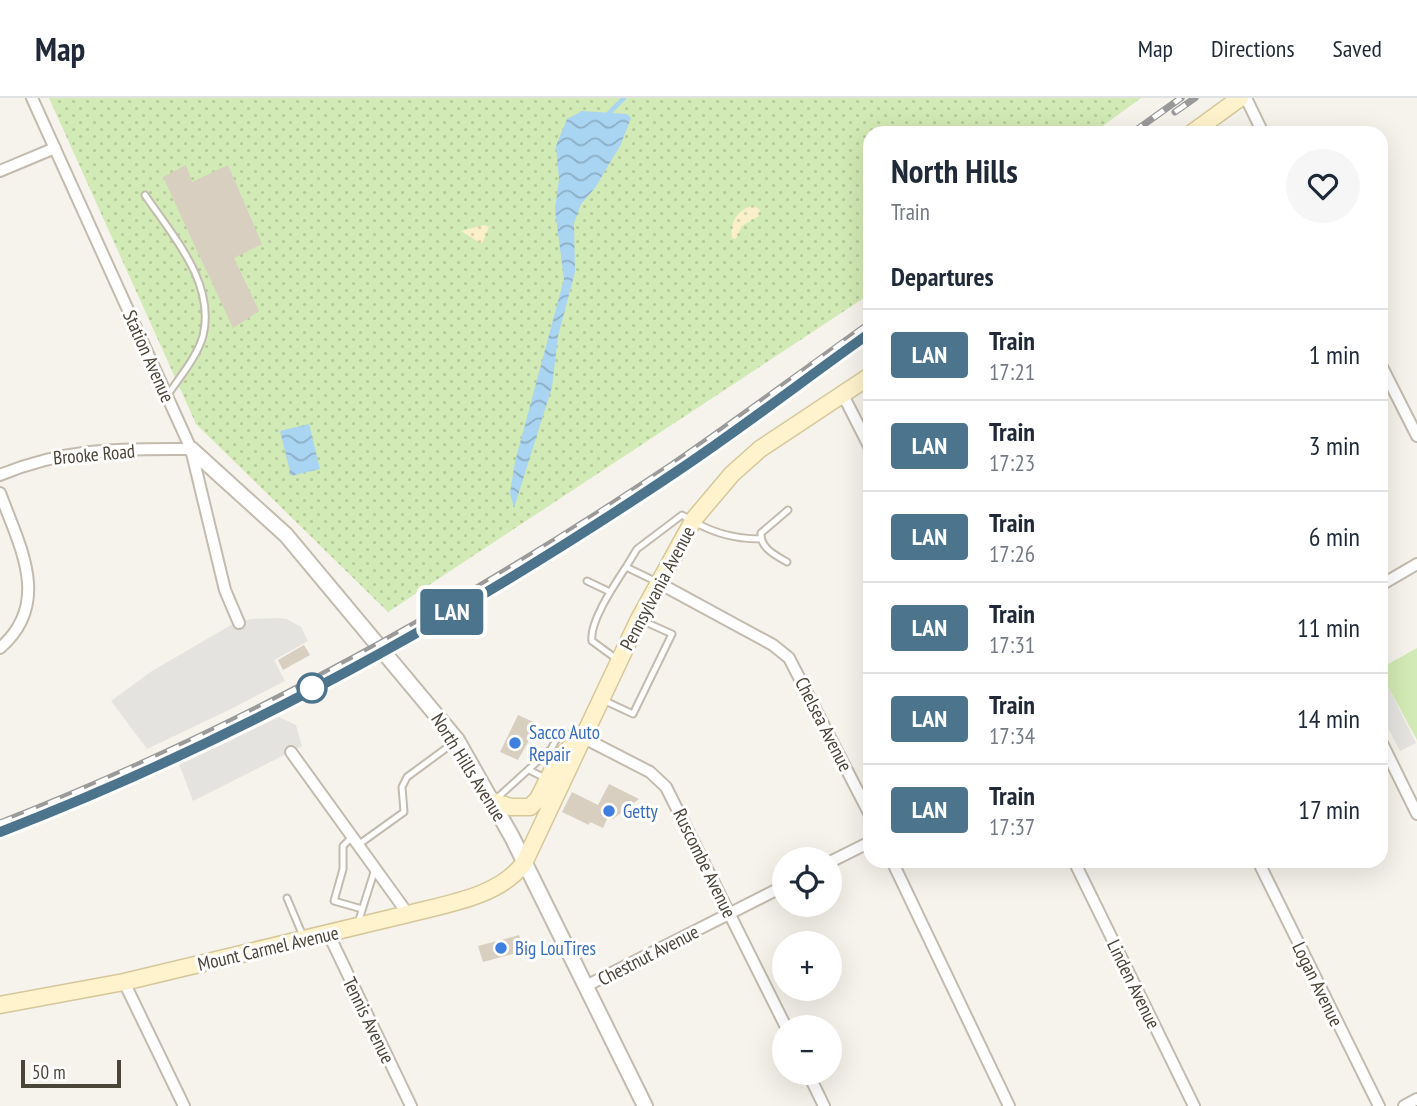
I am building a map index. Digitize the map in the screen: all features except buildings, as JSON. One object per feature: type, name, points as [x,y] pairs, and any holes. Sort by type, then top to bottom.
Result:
[{"type":"main road","points":[[1202,126],[1243,98]]},
{"type":"main road","name":"Pennsylvania Avenue","points":[[524,863],[657,582],[692,522],[733,474],[760,449],[863,381]]},
{"type":"main road","points":[[494,802],[511,807],[530,807],[538,799],[558,759],[582,737]]},
{"type":"main road","name":"Mount Carmel Avenue","points":[[0,1005],[124,982],[408,914],[498,886],[514,876],[524,863]]},
{"type":"street","name":"Station Avenue","points":[[32,98],[191,449],[225,590],[239,623]]},
{"type":"street","points":[[1243,98],[1259,126]]},
{"type":"street","points":[[0,171],[55,148]]},
{"type":"street","points":[[1388,379],[1417,436]]},
{"type":"street","points":[[843,395],[863,434]]},
{"type":"street","name":"Brooke Road","points":[[0,475],[53,456],[80,451],[191,449]]},
{"type":"street","name":"North Hills Avenue","points":[[191,449],[286,536],[457,740],[494,802],[645,1106]]},
{"type":"street","points":[[0,493],[21,550],[29,601],[20,626],[0,648]]},
{"type":"street","points":[[1388,581],[1417,564]]},
{"type":"street","name":"Chelsea Avenue","points":[[657,582],[773,645],[789,658],[863,801]]},
{"type":"street","name":"Ruscombe Avenue","points":[[582,737],[650,772],[666,787],[780,1015]]},
{"type":"street","points":[[291,752],[408,914]]},
{"type":"street","points":[[1388,755],[1417,814]]},
{"type":"street","points":[[842,856],[863,846]]},
{"type":"street","points":[[895,868],[1009,1106]]},
{"type":"street","name":"Linden Avenue","points":[[1077,868],[1194,1106]]},
{"type":"street","name":"Logan Avenue","points":[[1261,868],[1378,1106]]},
{"type":"street","name":"Chestnut Avenue","points":[[586,986],[772,892]]},
{"type":"street","name":"Tennis Avenue","points":[[328,933],[411,1106]]},
{"type":"street","points":[[124,982],[184,1106]]},
{"type":"street","points":[[814,1085],[824,1106]]},
{"type":"street","points":[[1404,1106],[1417,1099]]},
{"type":"lane","points":[[145,194],[193,266],[205,307],[203,336],[167,396]]},
{"type":"lane","points":[[786,562],[769,551],[761,539],[761,533],[788,510]]},
{"type":"lane","points":[[619,660],[592,641],[591,633],[610,592],[637,549],[682,515],[710,532],[761,539]]},
{"type":"lane","points":[[626,567],[657,582]]},
{"type":"lane","points":[[587,581],[610,592]]},
{"type":"lane","points":[[600,699],[633,714],[671,634],[639,619]]},
{"type":"lane","points":[[494,802],[551,750],[560,733],[582,737]]},
{"type":"lane","points":[[362,909],[334,901],[343,869],[343,846],[404,812],[402,787],[407,776],[457,740]]},
{"type":"lane","points":[[529,770],[548,780]]},
{"type":"lane","points":[[356,927],[375,869]]},
{"type":"lane","points":[[287,898],[304,939]]},
{"type":"green space","points":[[49,98],[1141,98],[1103,126],[863,126],[863,299],[388,612],[196,424]]},
{"type":"green space","points":[[1417,648],[1417,740],[1388,687],[1388,664]]},
{"type":"sand","points":[[754,206],[760,210],[759,216],[742,226],[736,239],[732,238],[731,232],[736,217],[744,209]]},
{"type":"sand","points":[[484,225],[489,227],[482,244],[461,231]]},
{"type":"shaded area","points":[[250,619],[287,619],[301,627],[308,641],[274,660],[285,681],[233,708],[147,749],[111,701],[152,671],[231,625]]},
{"type":"shaded area","points":[[1388,687],[1416,743],[1400,751],[1388,728]]},
{"type":"shaded area","points":[[279,717],[296,725],[302,746],[193,801],[179,764]]},
{"type":"water","points":[[582,111],[627,114],[631,118],[621,144],[595,188],[581,204],[574,223],[575,272],[558,336],[552,387],[514,508],[510,493],[515,462],[564,279],[555,210],[559,179],[556,146],[567,119]]},
{"type":"water","points":[[309,424],[320,469],[291,476],[280,431]]},
{"type":"waterway","points":[[607,115],[624,98]]},
{"type":"railway","points":[[1142,126],[1181,98]]},
{"type":"railway","points":[[1175,112],[1195,98]]},
{"type":"railway","points":[[0,823],[175,748],[346,662],[429,616],[672,465],[863,328]]},
{"type":"train","name":"LAN","points":[[0,832],[159,764],[401,642],[519,572],[656,485],[863,338]]},
{"type":"place","name":"Sacco Auto Repair","points":[[515,743]]},
{"type":"place","name":"Getty","points":[[609,811]]},
{"type":"place","name":"Big LouTires","points":[[501,948]]}]
